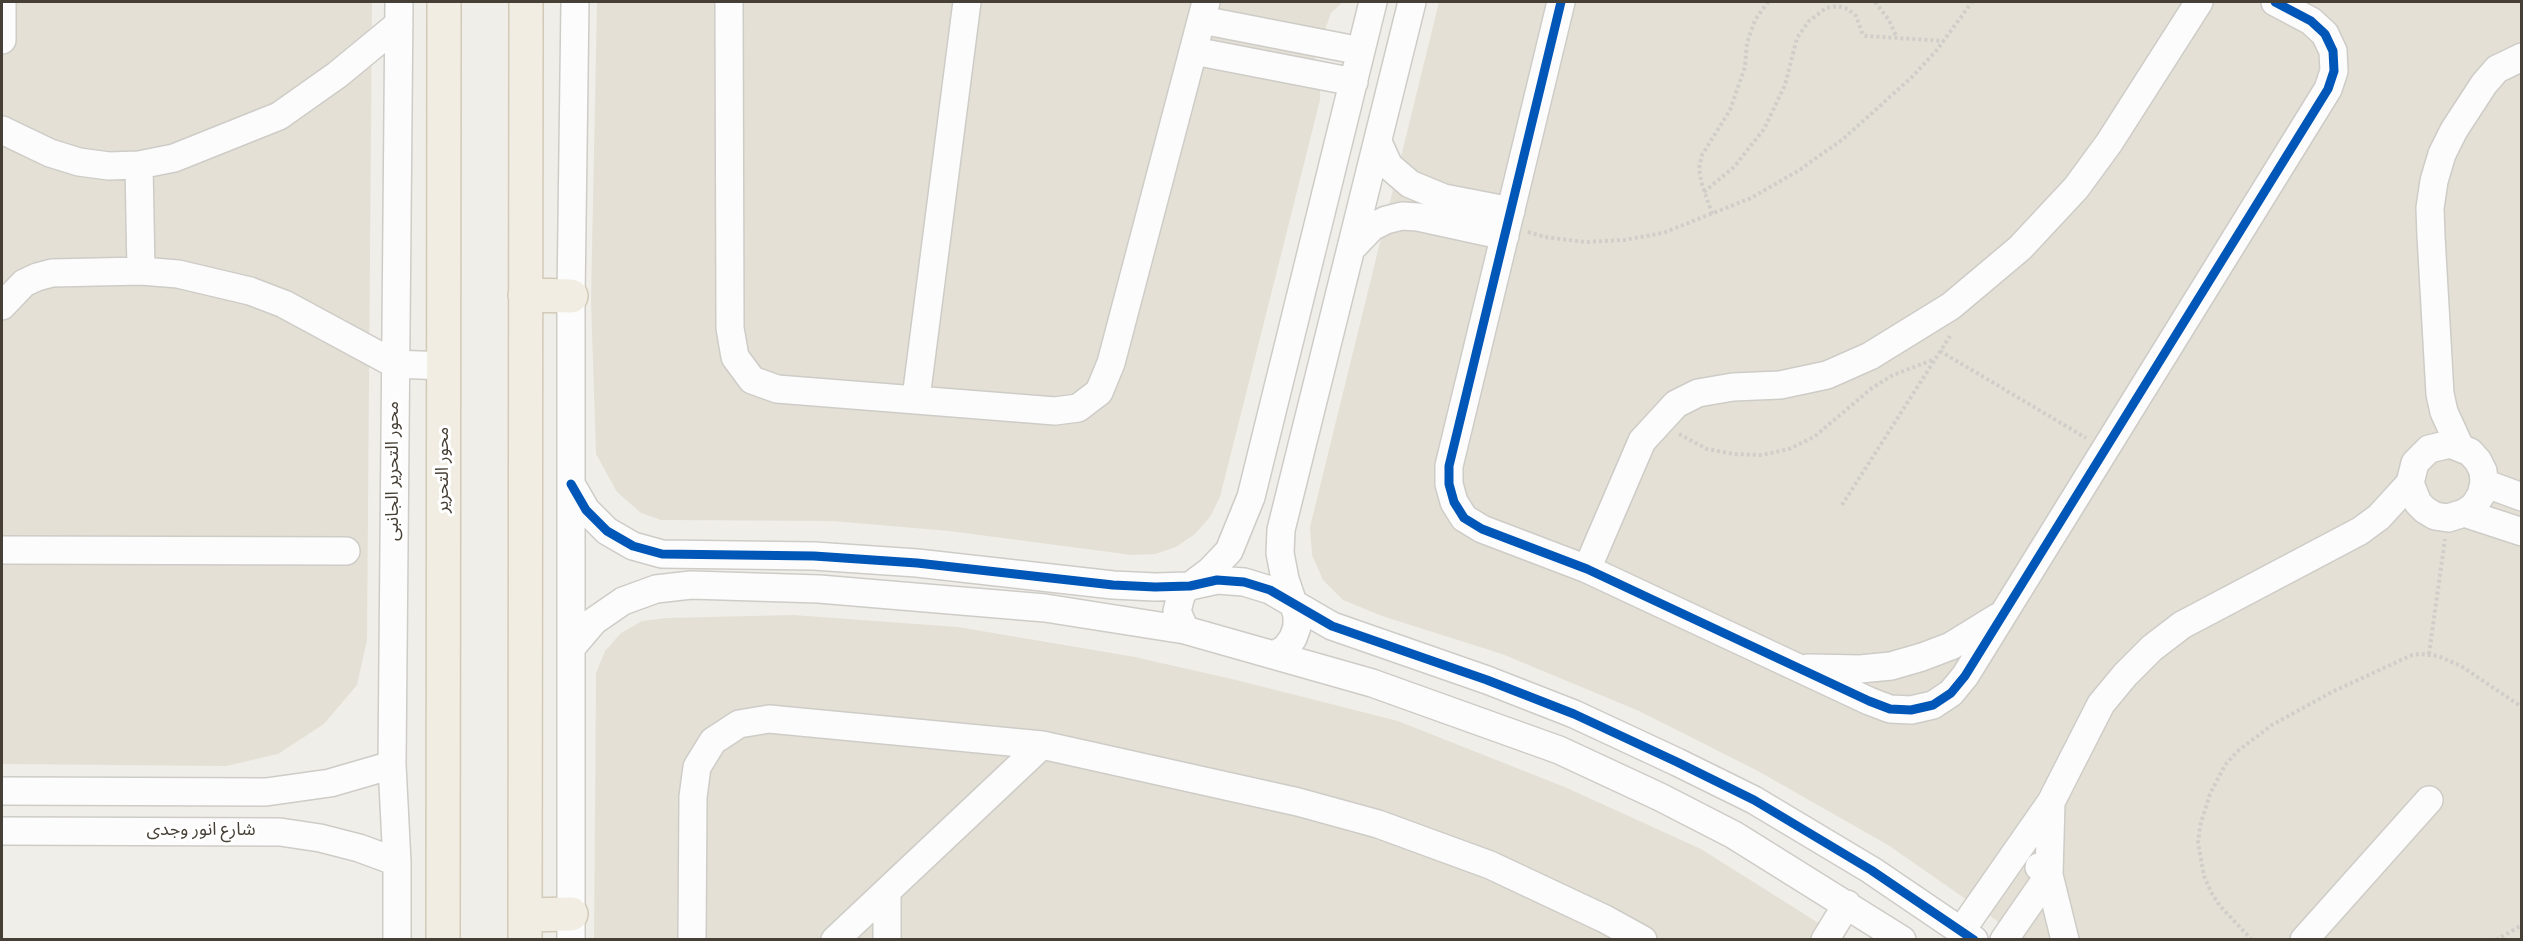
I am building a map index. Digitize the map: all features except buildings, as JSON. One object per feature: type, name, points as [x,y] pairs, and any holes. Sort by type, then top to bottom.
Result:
[{"type":"main road","name":"محور التحرير","points":[[443,939],[444,2]]},
{"type":"main road","points":[[526,2],[525,927],[571,927]]},
{"type":"main road","points":[[525,295],[571,296]]},
{"type":"street","points":[[2,2],[2,40]]},
{"type":"street","points":[[571,927],[571,296],[575,2]]},
{"type":"street","points":[[729,2],[730,328],[735,357],[752,380],[777,389],[916,398],[1055,411],[1078,408],[1099,392],[1111,363],[1204,11],[1361,51]]},
{"type":"street","points":[[916,398],[967,2]]},
{"type":"street","points":[[1185,630],[1178,618],[1178,601],[1182,592],[1210,572],[1228,551],[1251,497],[1373,2]]},
{"type":"street","points":[[1276,654],[1293,638],[1297,615],[1285,579],[1280,553],[1281,530],[1412,2]]},
{"type":"street","points":[[1561,2],[1449,466],[1449,484],[1454,502],[1464,518],[1482,529],[1587,569],[1890,709],[1911,710],[1933,705],[1951,693],[1965,676],[2328,89],[2334,70],[2333,51],[2325,34],[2311,21],[2275,2]]},
{"type":"street","points":[[1587,569],[1641,441],[1676,404],[1698,393],[1733,387],[1780,385],[1827,375],[1870,356],[1951,306],[2020,248],[2076,188],[2109,143],[2199,2]]},
{"type":"street","points":[[2,130],[50,153],[79,162],[109,166],[139,165],[174,158],[279,116],[337,75],[399,13]]},
{"type":"street","name":"محور التحرير الجانبى","points":[[397,939],[393,765],[399,13]]},
{"type":"street","points":[[1194,51],[1354,82]]},
{"type":"street","points":[[2460,447],[2444,412],[2440,394],[2430,208],[2434,181],[2442,154],[2454,130],[2484,84],[2498,69],[2522,57]]},
{"type":"street","points":[[1378,142],[1389,166],[1410,184],[1507,224]]},
{"type":"street","points":[[139,165],[141,271]]},
{"type":"street","points":[[1350,250],[1372,227],[1402,216],[1507,224]]},
{"type":"street","points":[[2,306],[24,284],[37,277],[59,273],[141,271],[178,274],[250,291],[284,304],[395,364],[444,366]]},
{"type":"street","points":[[571,484],[586,510],[607,531],[633,546],[662,554],[814,556],[905,562],[1113,585],[1190,586],[1217,580],[1244,582],[1270,590],[1351,634],[1487,680],[1574,714],[1754,800],[1871,870],[1967,935],[1994,883],[2051,802],[2101,704],[2125,675],[2152,648],[2182,625],[2360,531],[2396,501],[2410,483],[2415,463],[2421,455],[2436,415],[2440,394]]},
{"type":"street","points":[[2360,531],[2449,516],[2474,506],[2481,495],[2484,483],[2483,471],[2470,452],[2460,447],[2439,445],[2421,455]]},
{"type":"street","points":[[2410,483],[2418,503],[2449,516],[2522,532]]},
{"type":"street","points":[[2484,483],[2522,497]]},
{"type":"street","points":[[2,550],[346,551]]},
{"type":"street","points":[[692,554],[692,585]]},
{"type":"street","points":[[571,648],[594,621],[623,601],[656,589],[692,585],[819,589],[1045,608],[1185,630],[1372,683],[1559,750],[1660,797],[1734,835],[1902,939]]},
{"type":"street","points":[[1796,667],[1860,669],[1891,666],[1951,645],[1979,630],[2006,611]]},
{"type":"street","points":[[692,939],[693,797],[697,767],[713,741],[739,724],[769,719],[1042,745],[1298,802],[1378,824],[1490,865],[1643,939]]},
{"type":"street","points":[[835,939],[1042,745]]},
{"type":"street","points":[[2,791],[266,792],[330,783],[393,765]]},
{"type":"street","points":[[2304,939],[2429,800]]},
{"type":"street","points":[[2051,802],[2049,876],[2065,939]]},
{"type":"street","name":"شارع انور وجدى","points":[[2,831],[280,832],[320,838],[397,861]]},
{"type":"street","points":[[2018,848],[2049,876]]},
{"type":"street","points":[[2004,939],[2049,876]]},
{"type":"street","points":[[1994,883],[2065,939]]},
{"type":"street","points":[[886,891],[886,939]]},
{"type":"street","points":[[1825,939],[1847,904]]},
{"type":"path","points":[[1712,214],[1699,168],[1702,155],[1730,111],[1739,89],[1747,43],[1755,20],[1768,2]]},
{"type":"path","points":[[1875,2],[1889,20],[1896,36]]},
{"type":"path","points":[[1507,224],[1555,238],[1585,242],[1624,240],[1663,233],[1751,198],[1843,139],[1912,77],[1944,40],[1972,2]]},
{"type":"path","points":[[1704,192],[1734,167],[1764,129],[1785,85],[1797,39],[1809,21],[1826,8],[1837,6],[1848,9],[1856,16],[1863,35],[1866,36],[1944,40]]},
{"type":"path","points":[[1842,505],[1952,332]]},
{"type":"path","points":[[1940,351],[2105,450]]},
{"type":"path","points":[[1660,419],[1682,436],[1707,449],[1734,454],[1762,455],[1789,449],[1814,437],[1872,388],[1893,375],[1935,359]]},
{"type":"path","points":[[2429,654],[2449,516]]},
{"type":"path","points":[[2252,939],[2220,906],[2204,876],[2198,843],[2204,809],[2225,765],[2239,750],[2271,725],[2332,692],[2412,655],[2429,654],[2461,666],[2522,707]]},
{"type":"path","points":[[2496,939],[2522,925]]},
{"type":"shaded area","points":[[2,2],[372,2],[367,640],[357,685],[324,724],[278,754],[226,766],[2,764]]},
{"type":"shaded area","points":[[597,2],[1343,2],[1331,13],[1309,75],[1320,85],[1320,100],[1220,497],[1210,517],[1195,534],[1176,547],[1155,554],[1132,555],[949,531],[832,521],[661,520],[641,513],[617,492],[596,454],[591,301]]},
{"type":"shaded area","points":[[1439,2],[2521,2],[2521,939],[2023,939],[1888,845],[1756,770],[1639,711],[1502,654],[1382,616],[1343,600],[1323,580],[1312,555],[1310,527]]},
{"type":"shaded area","points":[[793,615],[958,627],[1135,657],[1398,721],[1567,788],[1701,849],[1844,939],[594,940],[596,673],[605,651],[621,633],[642,621],[666,618]]},
{"type":"cycle path","points":[[1561,2],[1449,466],[1449,484],[1454,502],[1464,518],[1482,529],[1587,569],[1869,701],[1890,709],[1911,710],[1933,705],[1951,693],[1965,676],[2328,89],[2334,71],[2333,51],[2325,34],[2311,21],[2275,2]]},
{"type":"cycle path","points":[[571,484],[586,510],[607,531],[633,546],[662,554],[814,556],[917,563],[1113,585],[1190,586],[1217,580],[1244,582],[1270,590],[1332,626],[1487,680],[1574,714],[1754,800],[1871,870],[1974,940]]}]
